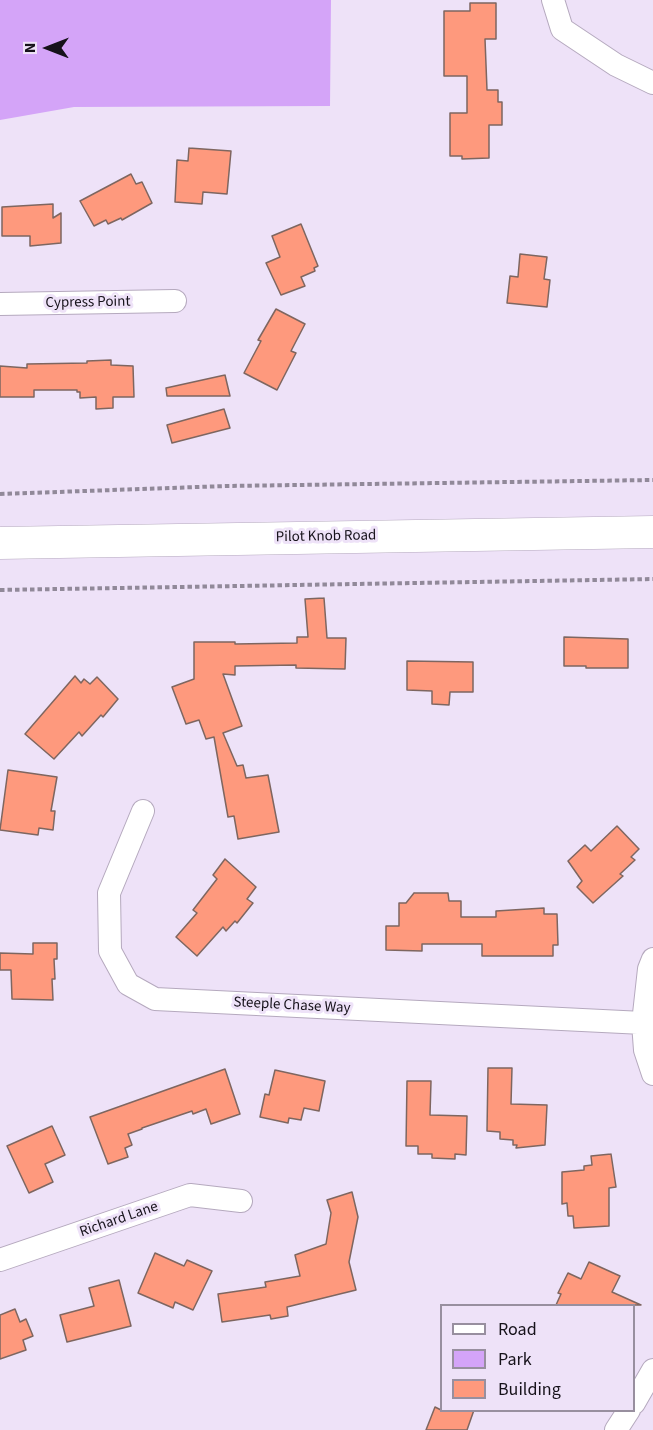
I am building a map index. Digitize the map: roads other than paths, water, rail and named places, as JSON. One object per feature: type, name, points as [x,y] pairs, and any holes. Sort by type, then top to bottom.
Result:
[{"type":"main road","name":"Pilot Knob Road","points":[[0,543],[653,532]]},
{"type":"street","points":[[554,0],[562,29],[616,65],[653,83]]},
{"type":"street","name":"Cypress Point","points":[[0,304],[175,301]]},
{"type":"street","name":"Steeple Chase Way","points":[[143,811],[109,893],[110,951],[128,984],[155,999],[643,1023]]},
{"type":"street","points":[[653,959],[649,969],[643,1023],[645,1050],[653,1074]]},
{"type":"street","name":"Richard Lane","points":[[0,1260],[190,1196],[241,1201]]},
{"type":"street","points":[[635,1400],[653,1370]]},
{"type":"street","points":[[616,1430],[628,1412]]}]
